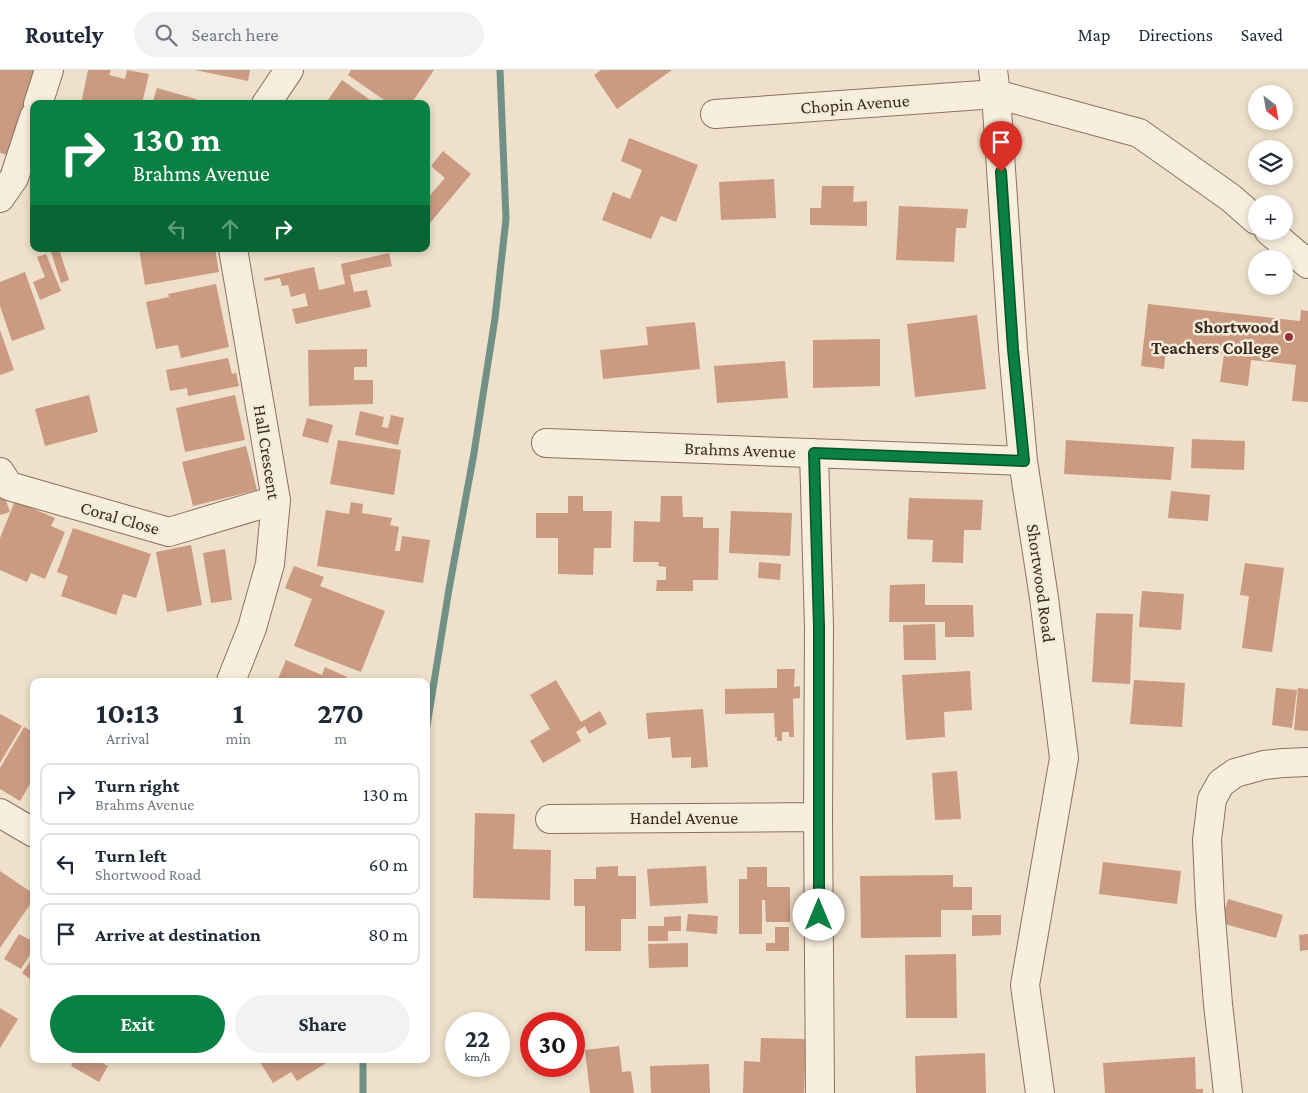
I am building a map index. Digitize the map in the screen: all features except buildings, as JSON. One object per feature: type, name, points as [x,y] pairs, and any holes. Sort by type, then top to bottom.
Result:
[{"type":"street","points":[[39,100],[49,70]]},
{"type":"street","points":[[269,100],[289,70]]},
{"type":"street","name":"Chopin Avenue","points":[[715,114],[994,82],[1139,133],[1231,198],[1248,213]]},
{"type":"street","name":"Shortwood Road","points":[[994,82],[1013,349],[1024,461],[1044,598],[1064,758],[1025,985],[1040,1093]]},
{"type":"street","points":[[0,198],[14,178],[30,129]]},
{"type":"street","points":[[1280,240],[1308,264]]},
{"type":"street","name":"Hall Crescent","points":[[232,678],[252,628],[270,564],[276,500],[234,252]]},
{"type":"street","name":"Brahms Avenue","points":[[546,443],[1024,461]]},
{"type":"street","points":[[814,453],[819,627],[820,1093]]},
{"type":"street","name":"Coral Close","points":[[0,472],[8,486],[169,532],[276,500]]},
{"type":"street","points":[[1228,1093],[1210,906],[1207,840],[1212,799],[1221,783],[1235,773],[1283,762],[1308,762]]},
{"type":"street","points":[[0,813],[30,831]]},
{"type":"street","name":"Handel Avenue","points":[[550,819],[818,817]]},
{"type":"waterway","points":[[430,707],[474,453],[495,318],[506,219],[500,70]]},
{"type":"waterway","points":[[363,1063],[363,1093]]},
{"type":"place","name":"Shortwood Teachers College","points":[[1289,337]]},
{"type":"route","points":[[819,915],[819,627],[814,453],[1024,461],[1013,349],[1001,172]]}]
